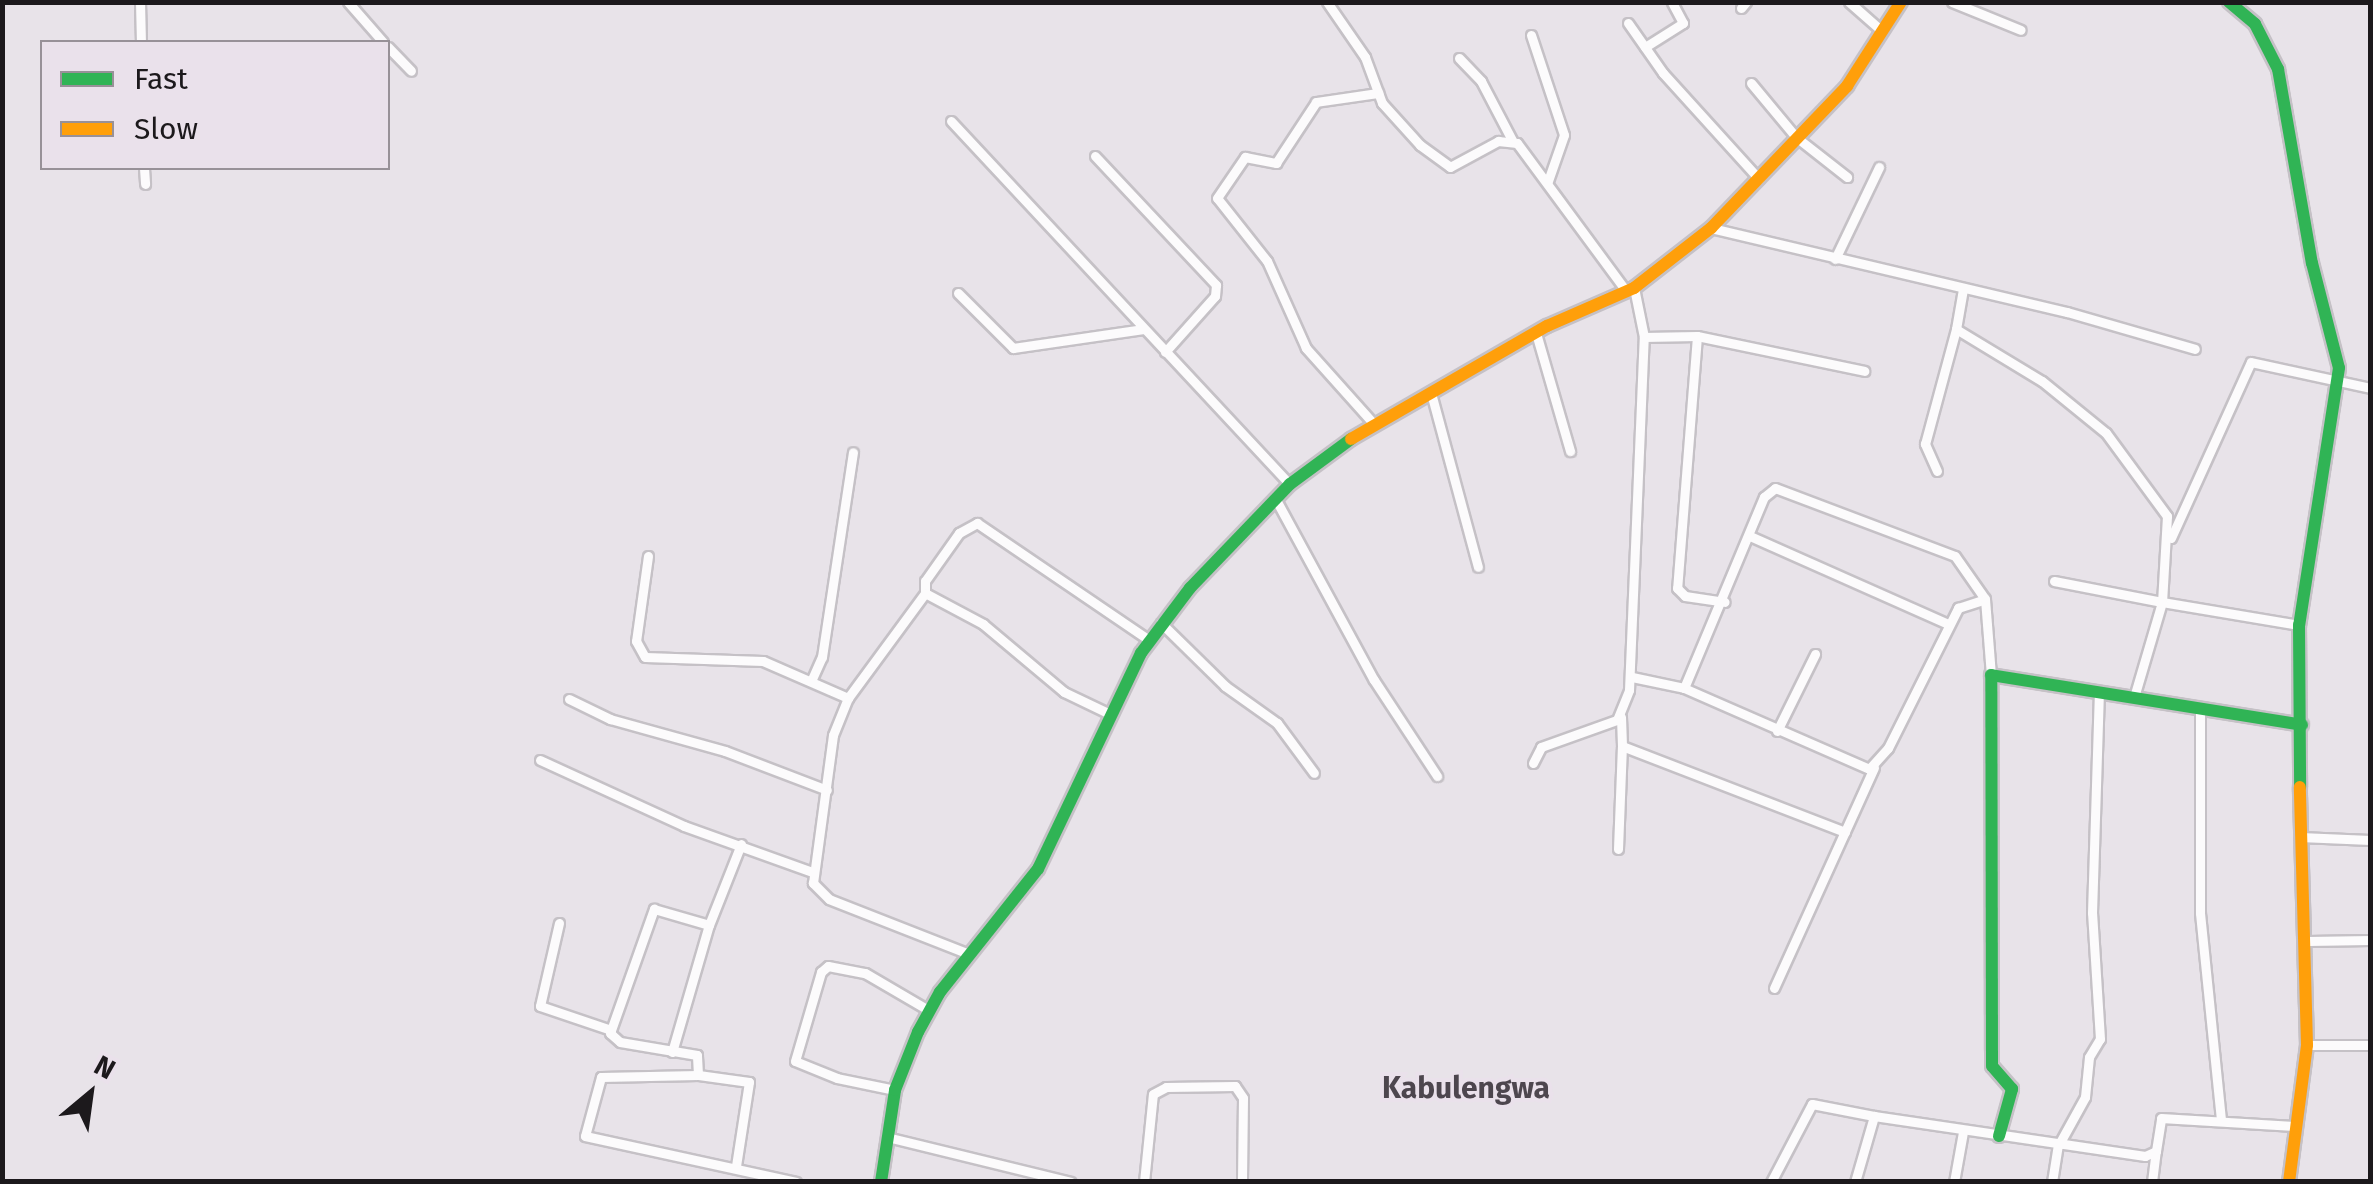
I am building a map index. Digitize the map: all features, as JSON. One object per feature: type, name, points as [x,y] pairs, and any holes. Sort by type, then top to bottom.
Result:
[{"type":"street","points":[[140,2],[141,40]]},
{"type":"street","points":[[348,2],[381,40]]},
{"type":"street","points":[[1327,2],[1365,57],[1378,93],[1395,119],[1446,167],[1512,140]]},
{"type":"street","points":[[1645,47],[1683,23],[1672,2]]},
{"type":"street","points":[[1849,2],[1882,30]]},
{"type":"street","points":[[882,1182],[895,1090],[930,1011],[969,954],[1038,869],[1149,640],[1161,623],[1275,498],[1373,424],[1536,333],[1629,288],[1711,228],[1847,86],[1902,2]]},
{"type":"street","points":[[1952,2],[2021,30]]},
{"type":"street","points":[[2229,2],[2255,24],[2278,69],[2312,263],[2336,349],[2336,377],[2299,625],[2300,837],[2308,941],[2307,1044],[2289,1182]]},
{"type":"street","points":[[1628,23],[1758,179]]},
{"type":"street","points":[[1530,35],[1564,135],[1548,181]]},
{"type":"street","points":[[390,50],[411,72]]},
{"type":"street","points":[[1459,58],[1480,81],[1512,140],[1629,288],[1644,337],[1628,636],[1632,677],[1621,716],[1618,849]]},
{"type":"street","points":[[1751,82],[1796,138],[1848,177]]},
{"type":"street","points":[[1373,424],[1306,348],[1267,261],[1217,198],[1244,157],[1276,163],[1316,102],[1378,93]]},
{"type":"street","points":[[952,121],[1290,484]]},
{"type":"street","points":[[1095,156],[1216,285],[1206,308],[1165,352]]},
{"type":"street","points":[[1835,259],[1879,167]]},
{"type":"street","points":[[144,170],[145,184]]},
{"type":"street","points":[[1711,228],[2196,350]]},
{"type":"street","points":[[1937,472],[1925,444],[1964,289]]},
{"type":"street","points":[[958,293],[1012,348],[1144,330]]},
{"type":"street","points":[[1956,329],[2050,386],[2106,433],[2167,516],[2170,541],[2162,602],[2135,694]]},
{"type":"street","points":[[1536,333],[1570,451]]},
{"type":"street","points":[[1644,337],[1697,336],[1864,371]]},
{"type":"street","points":[[1697,336],[1677,588],[1684,596],[1725,602]]},
{"type":"street","points":[[2170,541],[2247,366],[2264,361],[2370,388]]},
{"type":"street","points":[[1431,393],[1478,567]]},
{"type":"street","points":[[812,679],[822,658],[853,452]]},
{"type":"street","points":[[1684,688],[1725,602],[1764,497],[1780,488],[1954,556],[1984,599],[1991,675],[1992,1066],[2012,1089],[1999,1136]]},
{"type":"street","points":[[1275,498],[1374,680],[1437,776]]},
{"type":"street","points":[[810,871],[828,790],[832,735],[848,698],[926,593],[925,581],[959,533],[976,523],[1149,640]]},
{"type":"street","points":[[1752,537],[1948,624]]},
{"type":"street","points":[[648,556],[636,640],[645,657],[763,661],[812,679],[848,698]]},
{"type":"street","points":[[2054,580],[2299,625]]},
{"type":"street","points":[[926,593],[983,624],[1064,692],[1112,715]]},
{"type":"street","points":[[1774,988],[1876,766],[1948,624],[1965,602],[1984,599]]},
{"type":"street","points":[[1161,623],[1225,686],[1277,724],[1314,773]]},
{"type":"street","points":[[1778,730],[1815,654]]},
{"type":"street","points":[[1991,675],[2135,694],[2302,725]]},
{"type":"street","points":[[1632,677],[1684,688],[1864,769],[1876,766]]},
{"type":"street","points":[[2052,1182],[2058,1146],[2086,1098],[2089,1058],[2100,1040],[2092,912],[2098,691]]},
{"type":"street","points":[[569,699],[610,720],[725,752],[828,790]]},
{"type":"street","points":[[2200,708],[2200,913],[2221,1118]]},
{"type":"street","points":[[1533,763],[1541,747],[1621,716]]},
{"type":"street","points":[[1622,746],[1845,832]]},
{"type":"street","points":[[540,760],[684,826],[810,871],[828,900],[969,954]]},
{"type":"street","points":[[2300,837],[2370,840]]},
{"type":"street","points":[[672,1052],[708,925],[741,844]]},
{"type":"street","points":[[611,1030],[654,909],[708,925]]},
{"type":"street","points":[[559,924],[540,1006],[611,1030],[620,1042],[698,1055],[698,1075]]},
{"type":"street","points":[[2308,941],[2370,940]]},
{"type":"street","points":[[895,1090],[838,1078],[796,1060],[821,972],[828,966],[866,974],[930,1011]]},
{"type":"street","points":[[2307,1044],[2370,1045]]},
{"type":"street","points":[[736,1166],[749,1082],[698,1075],[601,1076],[585,1136],[796,1182]]},
{"type":"street","points":[[1144,1182],[1153,1094],[1166,1087],[1216,1086],[1235,1086],[1243,1098],[1242,1182]]},
{"type":"street","points":[[1771,1182],[1812,1104],[2058,1146],[2145,1156],[2156,1151]]},
{"type":"street","points":[[1855,1182],[1874,1116]]},
{"type":"street","points":[[2152,1182],[2161,1118],[2221,1118],[2294,1126]]},
{"type":"street","points":[[1954,1182],[1963,1132]]},
{"type":"street","points":[[886,1137],[1071,1182]]},
{"type":"traffic: fast","points":[[2229,2],[2255,24],[2278,69],[2312,263],[2339,368],[2299,625],[2300,787]]},
{"type":"traffic: fast","points":[[881,1182],[895,1090],[918,1032],[940,992],[1038,869],[1141,653],[1190,588],[1290,484],[1351,439]]},
{"type":"traffic: fast","points":[[1999,1136],[2012,1089],[1992,1066],[1991,675],[2302,725]]},
{"type":"traffic: slow","points":[[1351,439],[1547,326],[1634,288],[1711,228],[1847,86],[1901,2]]},
{"type":"traffic: slow","points":[[2289,1182],[2307,1045],[2300,787]]},
{"type":"district","name":"Kabulengwa","points":[[1466,1088]]}]
